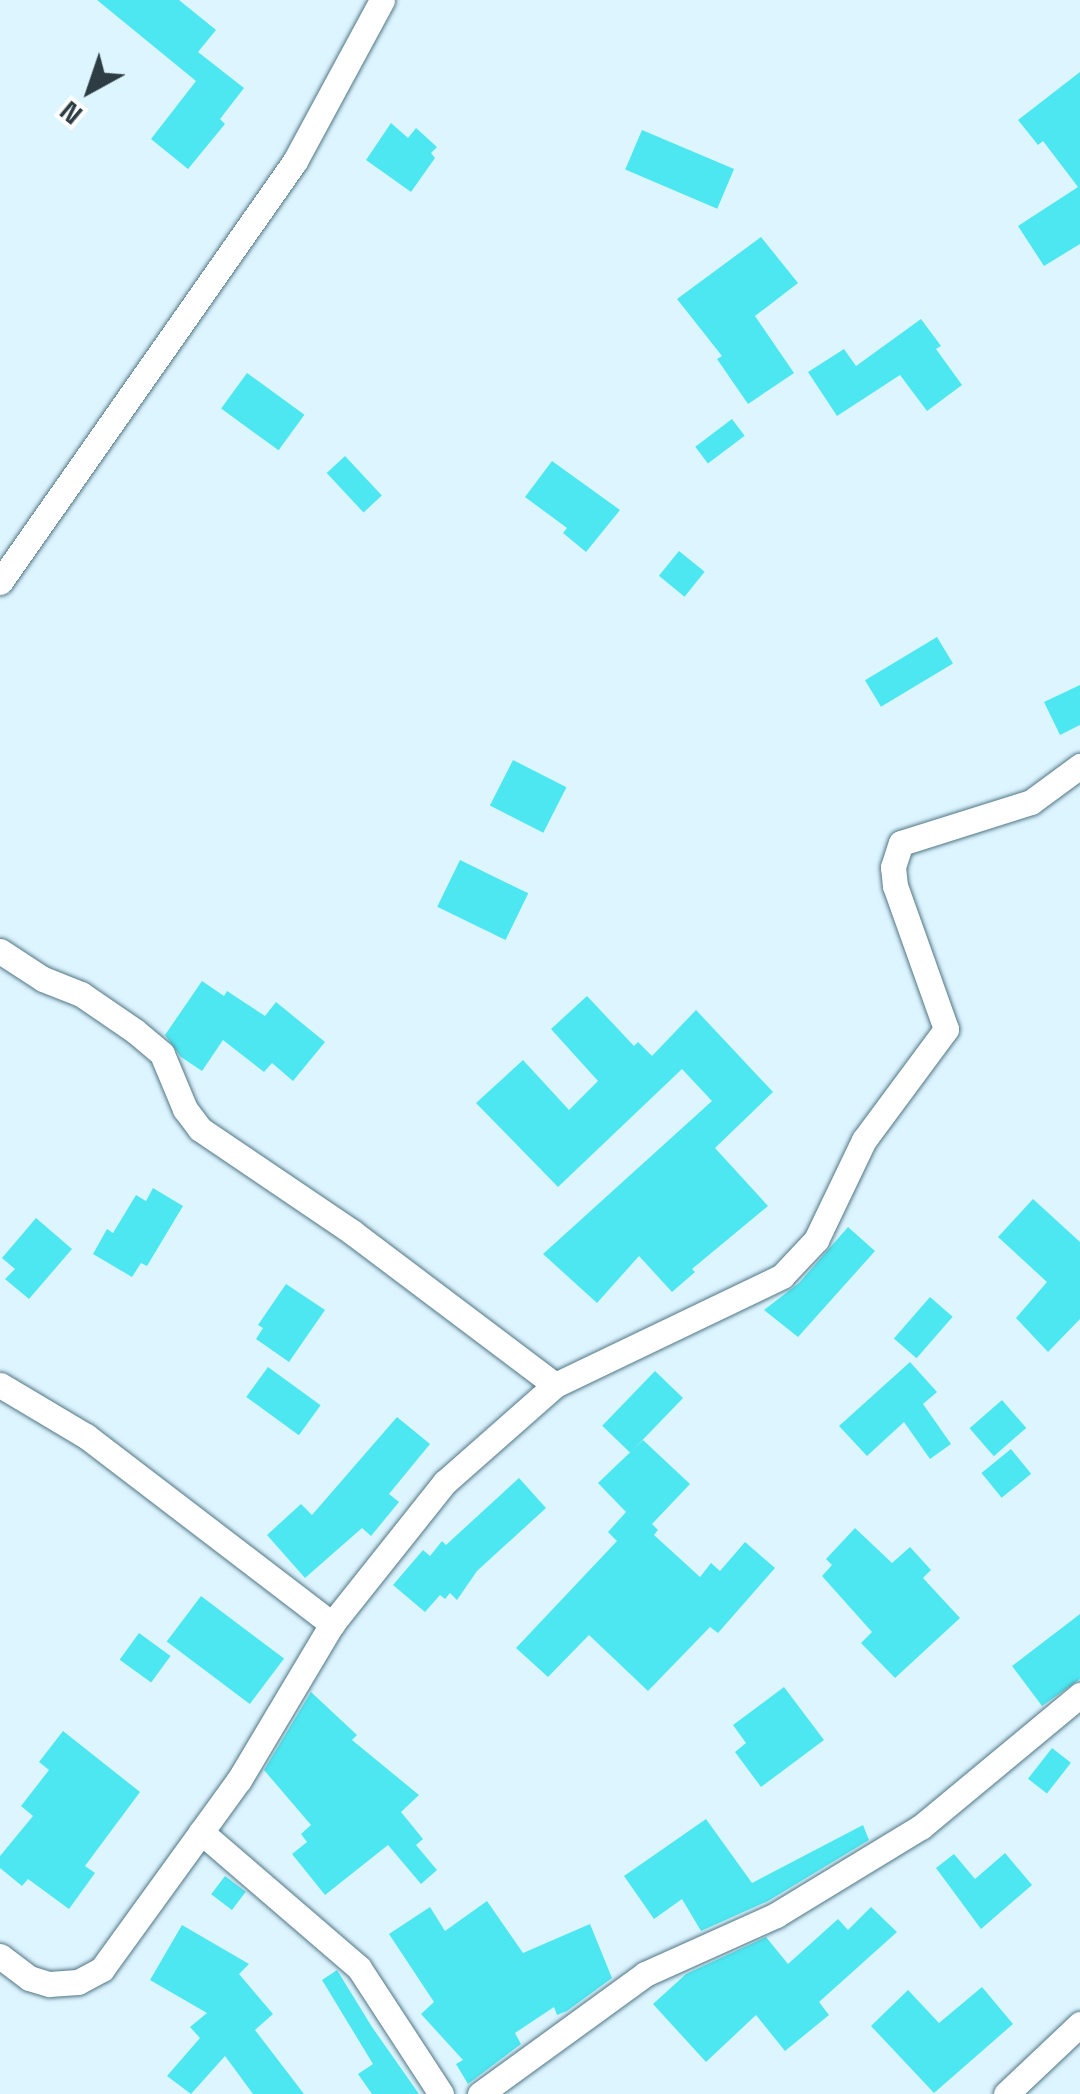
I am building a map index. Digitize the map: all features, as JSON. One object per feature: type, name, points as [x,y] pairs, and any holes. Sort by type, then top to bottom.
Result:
[{"type":"street","points":[[0,582],[295,161],[382,0]]},
{"type":"street","points":[[0,1956],[29,1978],[50,1984],[78,1982],[102,1969],[238,1780],[332,1624],[445,1482],[555,1384],[782,1276],[816,1240],[864,1140],[946,1029],[895,886],[893,867],[901,844],[954,823],[1032,802],[1080,766]]},
{"type":"street","points":[[0,952],[43,979],[81,994],[135,1032],[162,1054],[185,1109],[200,1129],[352,1232],[555,1384]]},
{"type":"street","points":[[0,1384],[86,1436],[332,1624]]},
{"type":"street","points":[[480,2094],[645,1974],[776,1915],[920,1827],[1080,1695]]},
{"type":"street","points":[[200,1832],[359,1968],[441,2094]]},
{"type":"street","points":[[1006,2094],[1080,2024]]},
{"type":"building","points":[[97,0],[179,0],[216,30],[198,52],[244,88],[220,119],[225,124],[188,169],[151,139],[196,81]]},
{"type":"building","points":[[1080,72],[1080,244],[1044,266],[1018,226],[1078,187],[1043,141],[1038,145],[1018,120]]},
{"type":"building","points":[[391,123],[408,138],[416,128],[437,147],[431,153],[435,158],[411,192],[366,160]]},
{"type":"building","points":[[642,130],[734,169],[717,209],[625,170]]},
{"type":"building","points":[[761,237],[798,283],[755,316],[794,373],[748,404],[717,359],[722,356],[677,299]]},
{"type":"building","points":[[921,319],[941,346],[936,349],[962,385],[927,411],[900,375],[837,416],[808,372],[844,349],[856,366]]},
{"type":"building","points":[[247,373],[304,415],[279,450],[221,409]]},
{"type":"building","points":[[732,419],[745,436],[708,463],[695,447]]},
{"type":"building","points":[[345,456],[382,495],[364,513],[327,473]]},
{"type":"building","points":[[552,461],[620,510],[586,552],[563,533],[567,528],[525,497]]},
{"type":"building","points":[[679,551],[705,572],[685,597],[659,576]]},
{"type":"building","points":[[937,637],[953,664],[881,707],[865,680]]},
{"type":"building","points":[[1080,685],[1080,725],[1060,735],[1044,702]]},
{"type":"building","points":[[513,760],[566,787],[543,833],[490,805]]},
{"type":"building","points":[[460,860],[528,893],[506,940],[437,907]]},
{"type":"building","points":[[202,981],[224,996],[227,991],[265,1016],[276,1002],[325,1042],[293,1081],[272,1063],[264,1072],[223,1040],[202,1071],[181,1057],[165,1035]]},
{"type":"building","points":[[587,996],[634,1046],[638,1042],[652,1056],[696,1010],[773,1092],[715,1148],[768,1206],[692,1269],[695,1272],[672,1292],[639,1256],[597,1303],[543,1254],[712,1101],[682,1069],[558,1187],[476,1103],[523,1060],[569,1110],[598,1081],[551,1029]]},
{"type":"building","points":[[153,1188],[183,1206],[147,1266],[141,1263],[132,1277],[93,1254],[107,1229],[113,1233],[136,1195],[146,1201]]},
{"type":"building","points":[[1033,1199],[1080,1242],[1080,1319],[1048,1352],[1016,1318],[1047,1282],[998,1237]]},
{"type":"building","points":[[36,1218],[72,1249],[29,1299],[5,1279],[15,1269],[2,1258]]},
{"type":"building","points":[[848,1227],[875,1251],[798,1337],[764,1310],[799,1283]]},
{"type":"building","points":[[286,1284],[325,1310],[289,1362],[256,1339],[263,1328],[258,1325]]},
{"type":"building","points":[[930,1297],[953,1317],[917,1358],[894,1339]]},
{"type":"building","points":[[910,1362],[937,1392],[923,1404],[951,1444],[930,1459],[904,1422],[867,1456],[839,1426]]},
{"type":"building","points":[[268,1367],[321,1405],[299,1435],[246,1397]]},
{"type":"building","points":[[655,1371],[683,1398],[630,1453],[602,1426]]},
{"type":"building","points":[[1002,1400],[1026,1428],[994,1456],[970,1428]]},
{"type":"building","points":[[397,1417],[430,1444],[389,1494],[399,1502],[371,1536],[362,1528],[305,1578],[267,1535],[301,1504],[312,1515]]},
{"type":"building","points":[[643,1440],[690,1484],[652,1524],[658,1530],[654,1535],[700,1577],[711,1563],[720,1571],[745,1542],[775,1568],[718,1633],[710,1627],[648,1691],[589,1635],[548,1677],[516,1648],[617,1541],[608,1532],[626,1512],[598,1483]]},
{"type":"building","points":[[1011,1449],[1031,1474],[1002,1498],[981,1473]]},
{"type":"building","points":[[519,1478],[546,1508],[477,1571],[457,1600],[450,1593],[445,1599],[440,1595],[425,1612],[393,1585],[423,1550],[430,1556],[442,1541],[446,1545]]},
{"type":"building","points":[[855,1528],[892,1563],[910,1547],[931,1570],[923,1578],[960,1618],[895,1678],[861,1643],[872,1632],[822,1576],[832,1565],[826,1559]]},
{"type":"building","points":[[201,1596],[284,1659],[250,1704],[167,1642]]},
{"type":"building","points":[[1080,1614],[1080,1679],[1042,1706],[1012,1666]]},
{"type":"building","points":[[139,1633],[171,1656],[151,1683],[120,1660]]},
{"type":"building","points":[[784,1687],[824,1740],[761,1787],[735,1752],[746,1743],[733,1725]]},
{"type":"building","points":[[311,1692],[357,1735],[352,1740],[419,1795],[401,1812],[423,1839],[416,1845],[437,1870],[421,1884],[388,1845],[325,1895],[292,1854],[307,1842],[301,1834],[311,1825],[264,1770]]},
{"type":"building","points":[[63,1731],[140,1792],[85,1866],[95,1873],[69,1909],[28,1879],[22,1886],[0,1868],[0,1856],[33,1816],[21,1806],[49,1770],[39,1762]]},
{"type":"building","points":[[1052,1748],[1071,1763],[1047,1794],[1028,1779]]},
{"type":"building","points":[[706,1819],[752,1883],[863,1825],[869,1840],[768,1901],[701,1931],[682,1899],[654,1919],[624,1876]]},
{"type":"building","points":[[1005,1853],[1032,1885],[981,1929],[936,1868],[954,1854],[975,1879]]},
{"type":"building","points":[[225,1876],[246,1892],[232,1910],[211,1894]]},
{"type":"building","points":[[487,1901],[523,1953],[590,1924],[612,1978],[567,2011],[557,2015],[554,2007],[515,2033],[521,2044],[468,2084],[456,2064],[463,2060],[421,2014],[434,2002],[389,1934],[430,1907],[445,1931]]},
{"type":"building","points":[[871,1907],[897,1932],[819,2002],[829,2015],[785,2051],[756,2015],[706,2062],[653,2004],[686,1974],[766,1937],[788,1964],[838,1919],[848,1930]]},
{"type":"building","points":[[182,1925],[249,1964],[239,1974],[273,2014],[255,2030],[304,2094],[253,2094],[225,2056],[191,2094],[167,2076],[200,2038],[190,2027],[207,2013],[150,1980]]},
{"type":"building","points":[[337,1970],[419,2094],[372,2094],[358,2074],[373,2064],[322,1980]]},
{"type":"building","points":[[982,1987],[1013,2024],[934,2093],[871,2026],[908,1990],[939,2023]]}]
